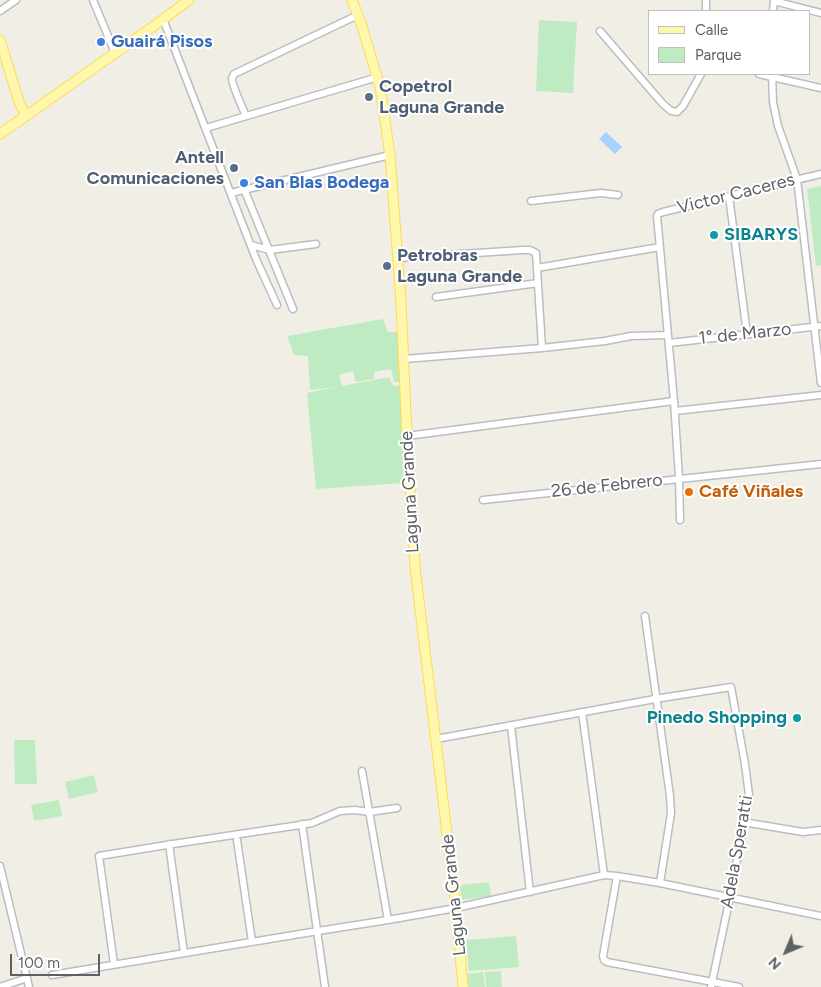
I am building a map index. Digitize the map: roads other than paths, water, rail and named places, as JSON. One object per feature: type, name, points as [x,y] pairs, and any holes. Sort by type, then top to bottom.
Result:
[{"type":"main road","points":[[0,134],[163,19],[179,3],[189,0]]},
{"type":"main road","name":"Laguna Grande","points":[[352,0],[378,77],[390,155],[398,258],[415,567],[456,908],[463,987]]},
{"type":"main road","points":[[0,40],[19,102],[26,116]]},
{"type":"street","points":[[0,11],[16,0]]},
{"type":"street","points":[[93,0],[115,53]]},
{"type":"street","points":[[774,1],[809,10]]},
{"type":"street","points":[[246,116],[232,80],[234,74],[358,15]]},
{"type":"street","points":[[163,19],[256,259],[277,305]]},
{"type":"street","points":[[600,31],[662,103],[674,112],[677,112],[683,106],[700,75]]},
{"type":"street","points":[[821,88],[772,75],[773,102],[778,126],[798,179],[818,327],[821,383]]},
{"type":"street","points":[[206,128],[378,77]]},
{"type":"street","points":[[231,192],[390,155]]},
{"type":"street","name":"Victor Caceres","points":[[660,247],[658,214],[821,174]]},
{"type":"street","points":[[244,189],[293,309]]},
{"type":"street","points":[[531,202],[601,193],[618,195]]},
{"type":"street","points":[[729,196],[747,334]]},
{"type":"street","points":[[251,245],[270,250],[316,244]]},
{"type":"street","points":[[537,268],[660,247],[675,411],[680,520]]},
{"type":"street","points":[[398,258],[522,250],[530,250],[536,253],[542,348]]},
{"type":"street","points":[[436,297],[538,283]]},
{"type":"street","name":"1° de Marzo","points":[[669,342],[818,327]]},
{"type":"street","points":[[404,359],[605,342],[631,336],[668,335]]},
{"type":"street","points":[[675,411],[821,395]]},
{"type":"street","points":[[407,436],[674,401]]},
{"type":"street","name":"26 de Febrero","points":[[483,500],[821,464]]},
{"type":"street","points":[[644,616],[670,796],[671,813],[660,883]]},
{"type":"street","name":"Adela Speratti","points":[[656,698],[731,687],[749,795],[712,984]]},
{"type":"street","points":[[436,739],[656,698]]},
{"type":"street","points":[[582,712],[604,875]]},
{"type":"street","points":[[512,726],[530,892]]},
{"type":"street","points":[[362,771],[388,920]]},
{"type":"street","points":[[114,964],[99,856],[302,824],[312,822],[340,810],[369,812],[397,808]]},
{"type":"street","points":[[743,822],[803,832],[821,830]]},
{"type":"street","points":[[302,824],[325,987]]},
{"type":"street","points":[[237,840],[252,942]]},
{"type":"street","points":[[168,844],[184,953]]},
{"type":"street","points":[[0,866],[29,987]]},
{"type":"street","points":[[52,975],[456,908],[604,875],[660,883],[821,916]]},
{"type":"street","points":[[617,876],[603,956],[604,960],[712,984],[738,987]]},
{"type":"street","points":[[0,987],[27,978]]},
{"type":"water","points":[[606,132],[622,147],[615,154],[599,139]]},
{"type":"place","name":"Guairá Pisos","points":[[101,42]]},
{"type":"place","name":"Copetrol Laguna Grande","points":[[369,97]]},
{"type":"place","name":"Antell Comunicaciones","points":[[234,168]]},
{"type":"place","name":"San Blas Bodega","points":[[244,183]]},
{"type":"place","name":"SIBARYS","points":[[714,235]]},
{"type":"place","name":"Petrobras Laguna Grande","points":[[387,266]]},
{"type":"place","name":"Café Viñales","points":[[689,492]]},
{"type":"place","name":"Pinedo Shopping","points":[[797,718]]}]
